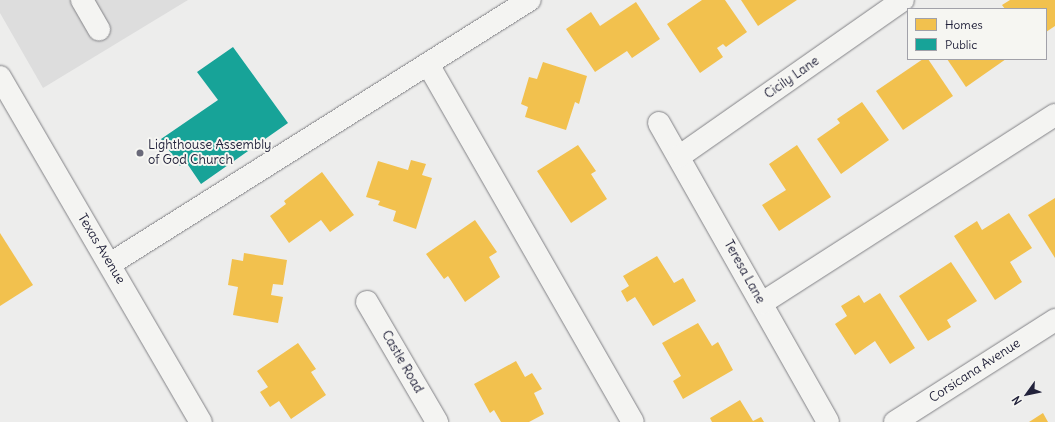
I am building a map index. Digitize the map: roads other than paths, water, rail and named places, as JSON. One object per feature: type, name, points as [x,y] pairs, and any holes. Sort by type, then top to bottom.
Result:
[{"type":"street","points":[[82,0],[99,29]]},
{"type":"street","points":[[110,264],[429,66],[530,0]]},
{"type":"street","name":"Cicily Lane","points":[[680,156],[903,0]]},
{"type":"street","points":[[429,66],[634,422]]},
{"type":"street","name":"Texas Avenue","points":[[0,76],[201,422]]},
{"type":"street","points":[[762,303],[1055,115]]},
{"type":"street","name":"Teresa Lane","points":[[659,123],[680,156],[828,422]]},
{"type":"street","name":"Castle Road","points":[[367,302],[437,422]]},
{"type":"street","name":"Corsicana Avenue","points":[[895,422],[1055,320]]},
{"type":"place","name":"Lighthouse Assembly of God Church","points":[[140,153]]}]
